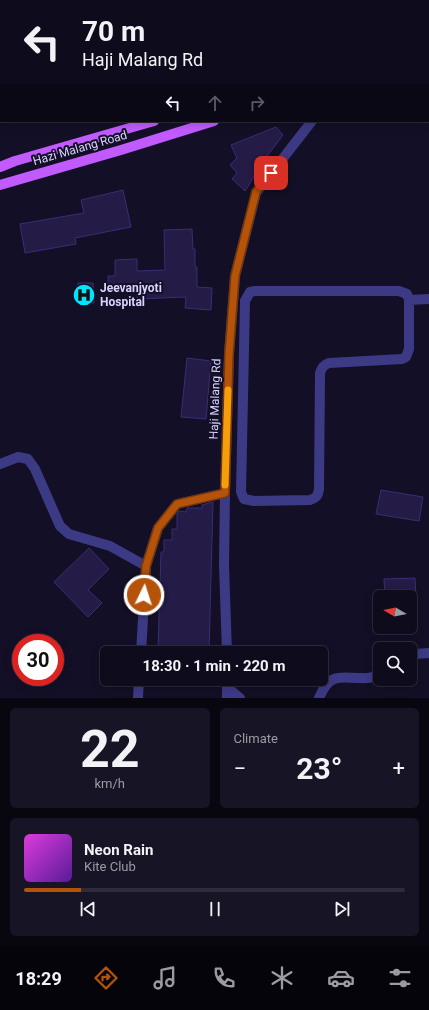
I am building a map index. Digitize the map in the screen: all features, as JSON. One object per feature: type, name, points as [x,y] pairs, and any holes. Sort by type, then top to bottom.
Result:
[{"type":"main road","name":"Hazi Malang Road","points":[[0,167],[56,149],[150,122]]},
{"type":"main road","name":"Hazi Malang Road","points":[[0,185],[211,122]]},
{"type":"main road","points":[[56,149],[60,168]]},
{"type":"street","name":"Haji Malang Rd","points":[[227,646],[224,565],[225,493],[229,354],[235,276],[256,192],[311,122]]},
{"type":"street","points":[[399,291],[408,294],[410,300],[409,348],[406,357],[402,359],[328,363],[322,368],[320,373],[318,495],[310,500],[254,501],[244,499],[241,492],[245,301],[250,292],[399,291]]},
{"type":"street","points":[[410,300],[429,299]]},
{"type":"street","points":[[0,464],[18,457],[28,459],[35,469],[60,526],[70,534],[110,546],[146,566]]},
{"type":"street","points":[[141,646],[146,566],[158,528],[177,504],[225,493]]},
{"type":"street","points":[[417,654],[429,653]]},
{"type":"street","points":[[319,698],[323,689],[330,681],[340,677],[373,677]]},
{"type":"street","points":[[138,698],[139,686]]},
{"type":"street","points":[[227,688],[240,698]]},
{"type":"building","points":[[276,127],[283,135],[258,168],[245,191],[232,179],[237,173],[230,165],[237,158],[231,145]]},
{"type":"building","points":[[123,190],[131,227],[75,238],[76,244],[25,253],[20,224],[84,213],[81,200]]},
{"type":"building","points":[[192,229],[193,249],[195,249],[195,267],[197,267],[197,287],[212,288],[211,310],[185,308],[186,297],[137,299],[137,290],[108,291],[108,276],[115,276],[115,260],[137,259],[137,271],[165,270],[164,230]]},
{"type":"building","points":[[78,283],[93,283],[94,303],[78,303]]},
{"type":"building","points":[[187,358],[211,361],[206,419],[181,417]]},
{"type":"building","points":[[381,490],[423,497],[419,521],[376,514]]},
{"type":"building","points":[[213,502],[209,646],[158,646],[161,552],[164,552],[164,540],[172,540],[172,529],[177,529],[177,514],[179,511],[186,512],[187,508],[202,508],[202,505]]},
{"type":"building","points":[[89,548],[109,569],[88,590],[102,603],[88,617],[54,582]]},
{"type":"building","points":[[415,578],[416,590],[385,590],[384,579]]},
{"type":"slow traffic","points":[[225,485],[228,390]]},
{"type":"place","name":"Jeevanjyoti Hospital","points":[[84,295]]},
{"type":"route","points":[[144,595],[146,566],[158,528],[177,504],[225,493],[229,354],[235,276],[256,192],[271,173]]}]
